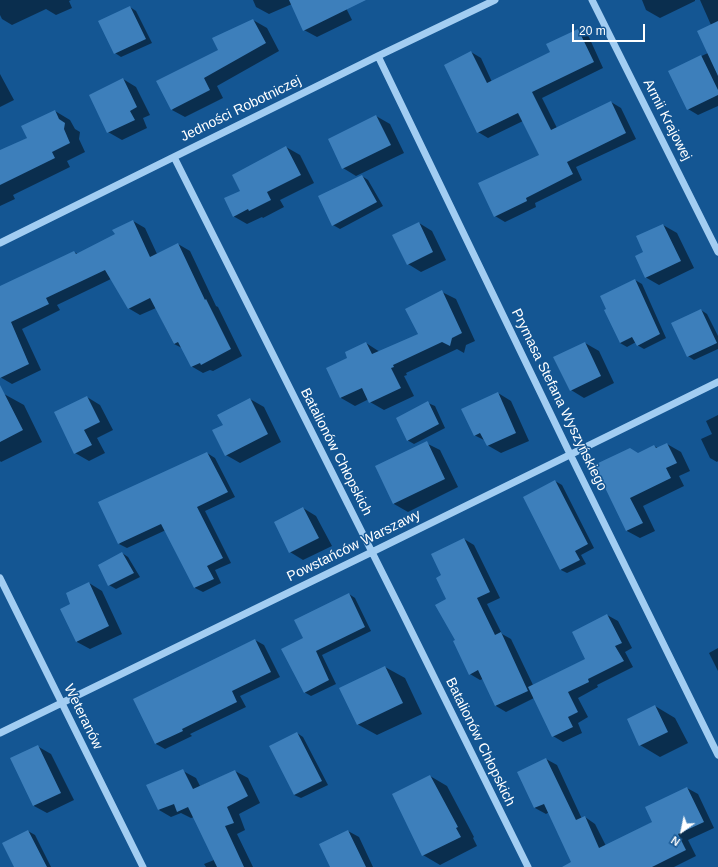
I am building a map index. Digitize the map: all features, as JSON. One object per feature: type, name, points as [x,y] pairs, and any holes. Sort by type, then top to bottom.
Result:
[{"type":"street","name":"Jedności Robotniczej","points":[[0,243],[174,156],[495,0]]},
{"type":"street","name":"Armii Krajowej","points":[[592,0],[718,252]]},
{"type":"street","name":"Prymasa Stefana Wyszyńskiego","points":[[378,56],[570,454],[718,755]]},
{"type":"street","name":"Batalionów Chłopskich","points":[[174,156],[528,867]]},
{"type":"street","name":"Powstańców Warszawy","points":[[0,733],[718,382]]},
{"type":"street","name":"Weteranów","points":[[0,578],[143,867]]},
{"type":"building","points":[[289,0],[366,0],[303,31]]},
{"type":"building","points":[[130,6],[146,39],[114,54],[98,21]]},
{"type":"building","points":[[253,19],[266,43],[204,78],[210,90],[171,110],[156,81],[218,50],[212,38]]},
{"type":"building","points":[[718,21],[718,76],[697,31]]},
{"type":"building","points":[[578,29],[594,62],[532,92],[551,130],[611,101],[626,133],[567,162],[573,174],[526,198],[527,201],[494,217],[478,183],[539,155],[518,113],[477,133],[444,65],[471,51],[487,83],[550,52],[546,44]]},
{"type":"building","points":[[701,55],[718,90],[718,95],[687,110],[668,71]]},
{"type":"building","points":[[123,78],[137,107],[130,111],[135,120],[107,133],[89,95]]},
{"type":"building","points":[[55,110],[59,119],[65,123],[64,129],[70,143],[52,152],[55,158],[0,185],[0,150],[27,138],[21,126]]},
{"type":"building","points":[[376,115],[391,145],[342,169],[328,139]]},
{"type":"building","points":[[286,146],[301,175],[267,192],[271,200],[233,217],[224,198],[240,191],[232,175]]},
{"type":"building","points":[[362,175],[377,202],[332,226],[318,196]]},
{"type":"building","points":[[133,220],[150,257],[178,243],[205,300],[206,299],[231,349],[201,365],[200,363],[191,367],[178,342],[174,344],[150,298],[128,309],[105,270],[46,298],[49,304],[11,322],[29,364],[0,378],[0,286],[74,251],[76,254],[115,234],[112,230]]},
{"type":"building","points":[[419,222],[433,252],[407,265],[392,235]]},
{"type":"building","points":[[663,224],[681,261],[645,278],[635,256],[643,252],[636,236]]},
{"type":"building","points":[[635,279],[660,334],[637,346],[632,337],[620,343],[604,310],[606,309],[600,296]]},
{"type":"building","points":[[442,290],[462,333],[452,338],[450,346],[442,342],[393,365],[394,367],[391,368],[401,388],[369,403],[362,388],[340,398],[326,368],[347,358],[345,352],[366,342],[372,354],[418,334],[405,309]]},
{"type":"building","points":[[701,309],[717,343],[687,357],[671,323]]},
{"type":"building","points":[[585,342],[601,376],[570,391],[553,357]]},
{"type":"building","points":[[0,385],[23,430],[0,442]]},
{"type":"building","points":[[498,392],[516,433],[487,446],[480,433],[474,436],[461,409]]},
{"type":"building","points":[[87,396],[100,422],[84,430],[92,445],[74,454],[54,412]]},
{"type":"building","points":[[250,398],[268,434],[225,456],[212,430],[223,425],[217,415]]},
{"type":"building","points":[[428,401],[439,424],[407,441],[396,418]]},
{"type":"building","points":[[427,441],[445,479],[393,504],[375,466]]},
{"type":"building","points":[[667,443],[677,463],[666,468],[671,478],[630,498],[643,523],[626,531],[594,465],[630,448],[638,453],[654,445],[656,448]]},
{"type":"building","points":[[207,452],[228,492],[197,507],[223,558],[207,566],[214,579],[194,588],[161,524],[118,544],[98,502]]},
{"type":"building","points":[[555,480],[588,544],[575,551],[580,560],[560,570],[523,497]]},
{"type":"building","points":[[303,507],[319,538],[289,553],[274,522]]},
{"type":"building","points":[[464,538],[490,592],[477,598],[495,635],[501,632],[528,691],[495,706],[478,670],[469,675],[453,641],[455,640],[435,605],[446,599],[436,578],[441,575],[431,554]]},
{"type":"building","points":[[122,552],[134,573],[108,586],[98,565]]},
{"type":"building","points":[[89,582],[109,626],[76,642],[60,609],[70,604],[66,593]]},
{"type":"building","points":[[349,593],[365,627],[316,651],[329,680],[304,693],[281,649],[303,638],[294,620]]},
{"type":"building","points":[[607,614],[622,643],[615,646],[624,661],[588,679],[589,682],[568,692],[578,712],[568,717],[573,727],[552,737],[528,687],[585,659],[572,632]]},
{"type":"building","points":[[255,639],[271,672],[232,691],[237,702],[155,744],[133,699]]},
{"type":"building","points":[[385,666],[403,703],[357,725],[339,688]]},
{"type":"building","points":[[655,705],[668,732],[639,746],[627,719]]},
{"type":"building","points":[[297,732],[322,781],[294,795],[269,746]]},
{"type":"building","points":[[38,745],[61,793],[33,806],[10,758]]},
{"type":"building","points":[[546,758],[576,820],[585,816],[599,848],[652,822],[645,807],[687,787],[704,822],[678,834],[686,850],[652,867],[562,867],[571,862],[544,804],[534,808],[517,772]]},
{"type":"building","points":[[183,769],[193,789],[235,770],[248,796],[227,807],[234,823],[225,826],[244,867],[217,867],[188,807],[177,812],[174,804],[158,810],[146,785]]},
{"type":"building","points":[[430,775],[458,827],[456,828],[461,837],[422,856],[392,794]]},
{"type":"building","points":[[28,830],[47,867],[14,867],[2,843]]},
{"type":"building","points":[[348,830],[366,867],[330,867],[319,844]]}]
